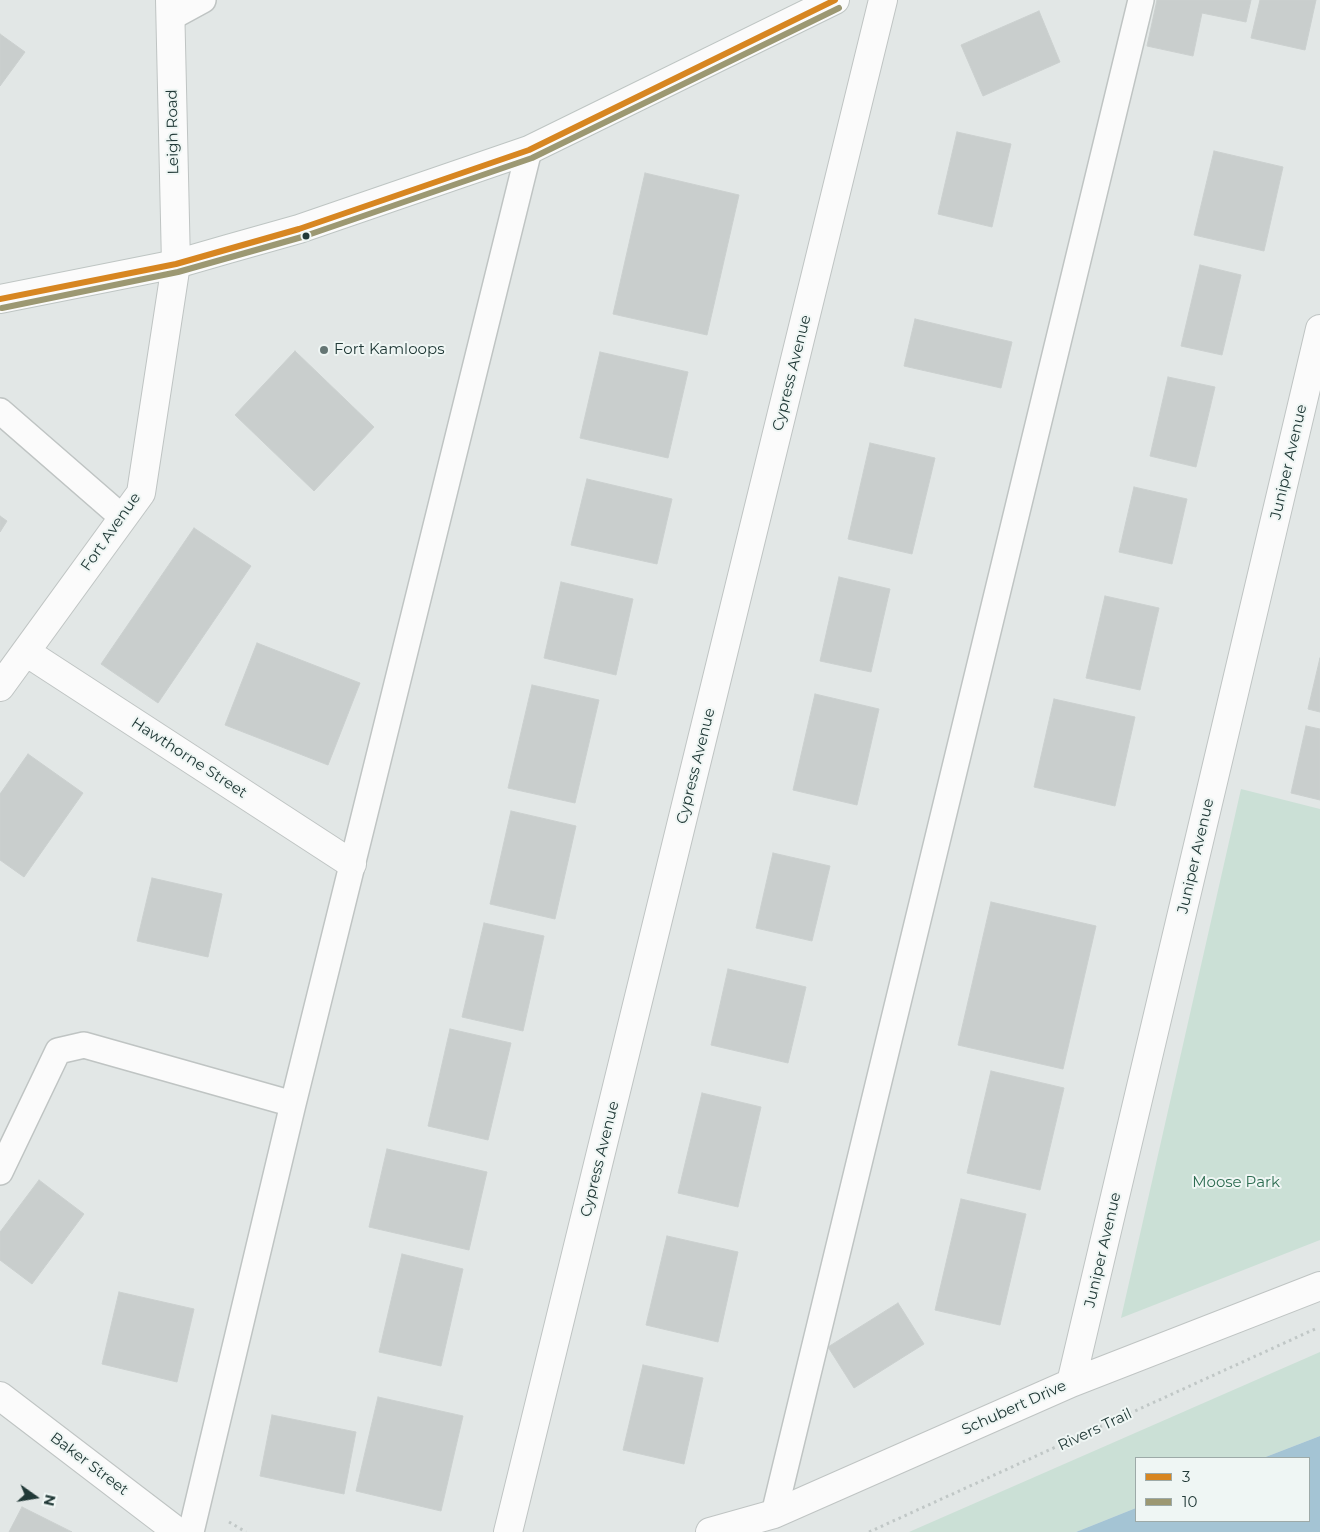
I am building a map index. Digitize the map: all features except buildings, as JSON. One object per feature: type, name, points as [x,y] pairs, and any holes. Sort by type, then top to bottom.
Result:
[{"type":"street","points":[[0,299],[176,264],[299,229],[529,150],[835,0]]},
{"type":"street","name":"Cypress Avenue","points":[[508,1532],[883,0]]},
{"type":"street","name":"Leigh Road","points":[[170,9],[176,264]]},
{"type":"street","name":"Fort Avenue","points":[[0,687],[141,493],[176,264]]},
{"type":"street","name":"Juniper Avenue","points":[[1071,1383],[1320,329]]},
{"type":"street","name":"Hawthorne Street","points":[[26,652],[352,864]]},
{"type":"street","name":"Schubert Drive","points":[[710,1532],[774,1514],[1071,1383],[1320,1286]]},
{"type":"street","name":"Baker Street","points":[[0,1396],[178,1532]]},
{"type":"lane","points":[[170,9],[202,0]]},
{"type":"lane","points":[[774,1514],[1142,0]]},
{"type":"lane","points":[[191,1532],[293,1104],[529,150]]},
{"type":"lane","points":[[0,411],[123,518]]},
{"type":"lane","points":[[0,1172],[58,1051],[84,1045],[293,1104]]},
{"type":"path","name":"Rivers Trail","points":[[869,1532],[1320,1327]]},
{"type":"green space","name":"Moose Park","points":[[1241,789],[1320,809],[1320,1240],[1121,1318]]},
{"type":"green space","points":[[1320,1352],[1320,1436],[1266,1457],[1135,1457],[1135,1508],[1076,1532],[909,1532]]},
{"type":"water","points":[[1320,1436],[1320,1532],[1076,1532],[1135,1508],[1135,1522],[1310,1522],[1310,1457],[1266,1457]]},
{"type":"transit line","name":"3","points":[[0,299],[176,264],[299,229],[529,150],[835,0]]},
{"type":"transit line","name":"10","points":[[2,308],[178,272],[302,237],[532,158],[839,8]]},
{"type":"place","name":"Fort Kamloops","points":[[324,350]]}]
